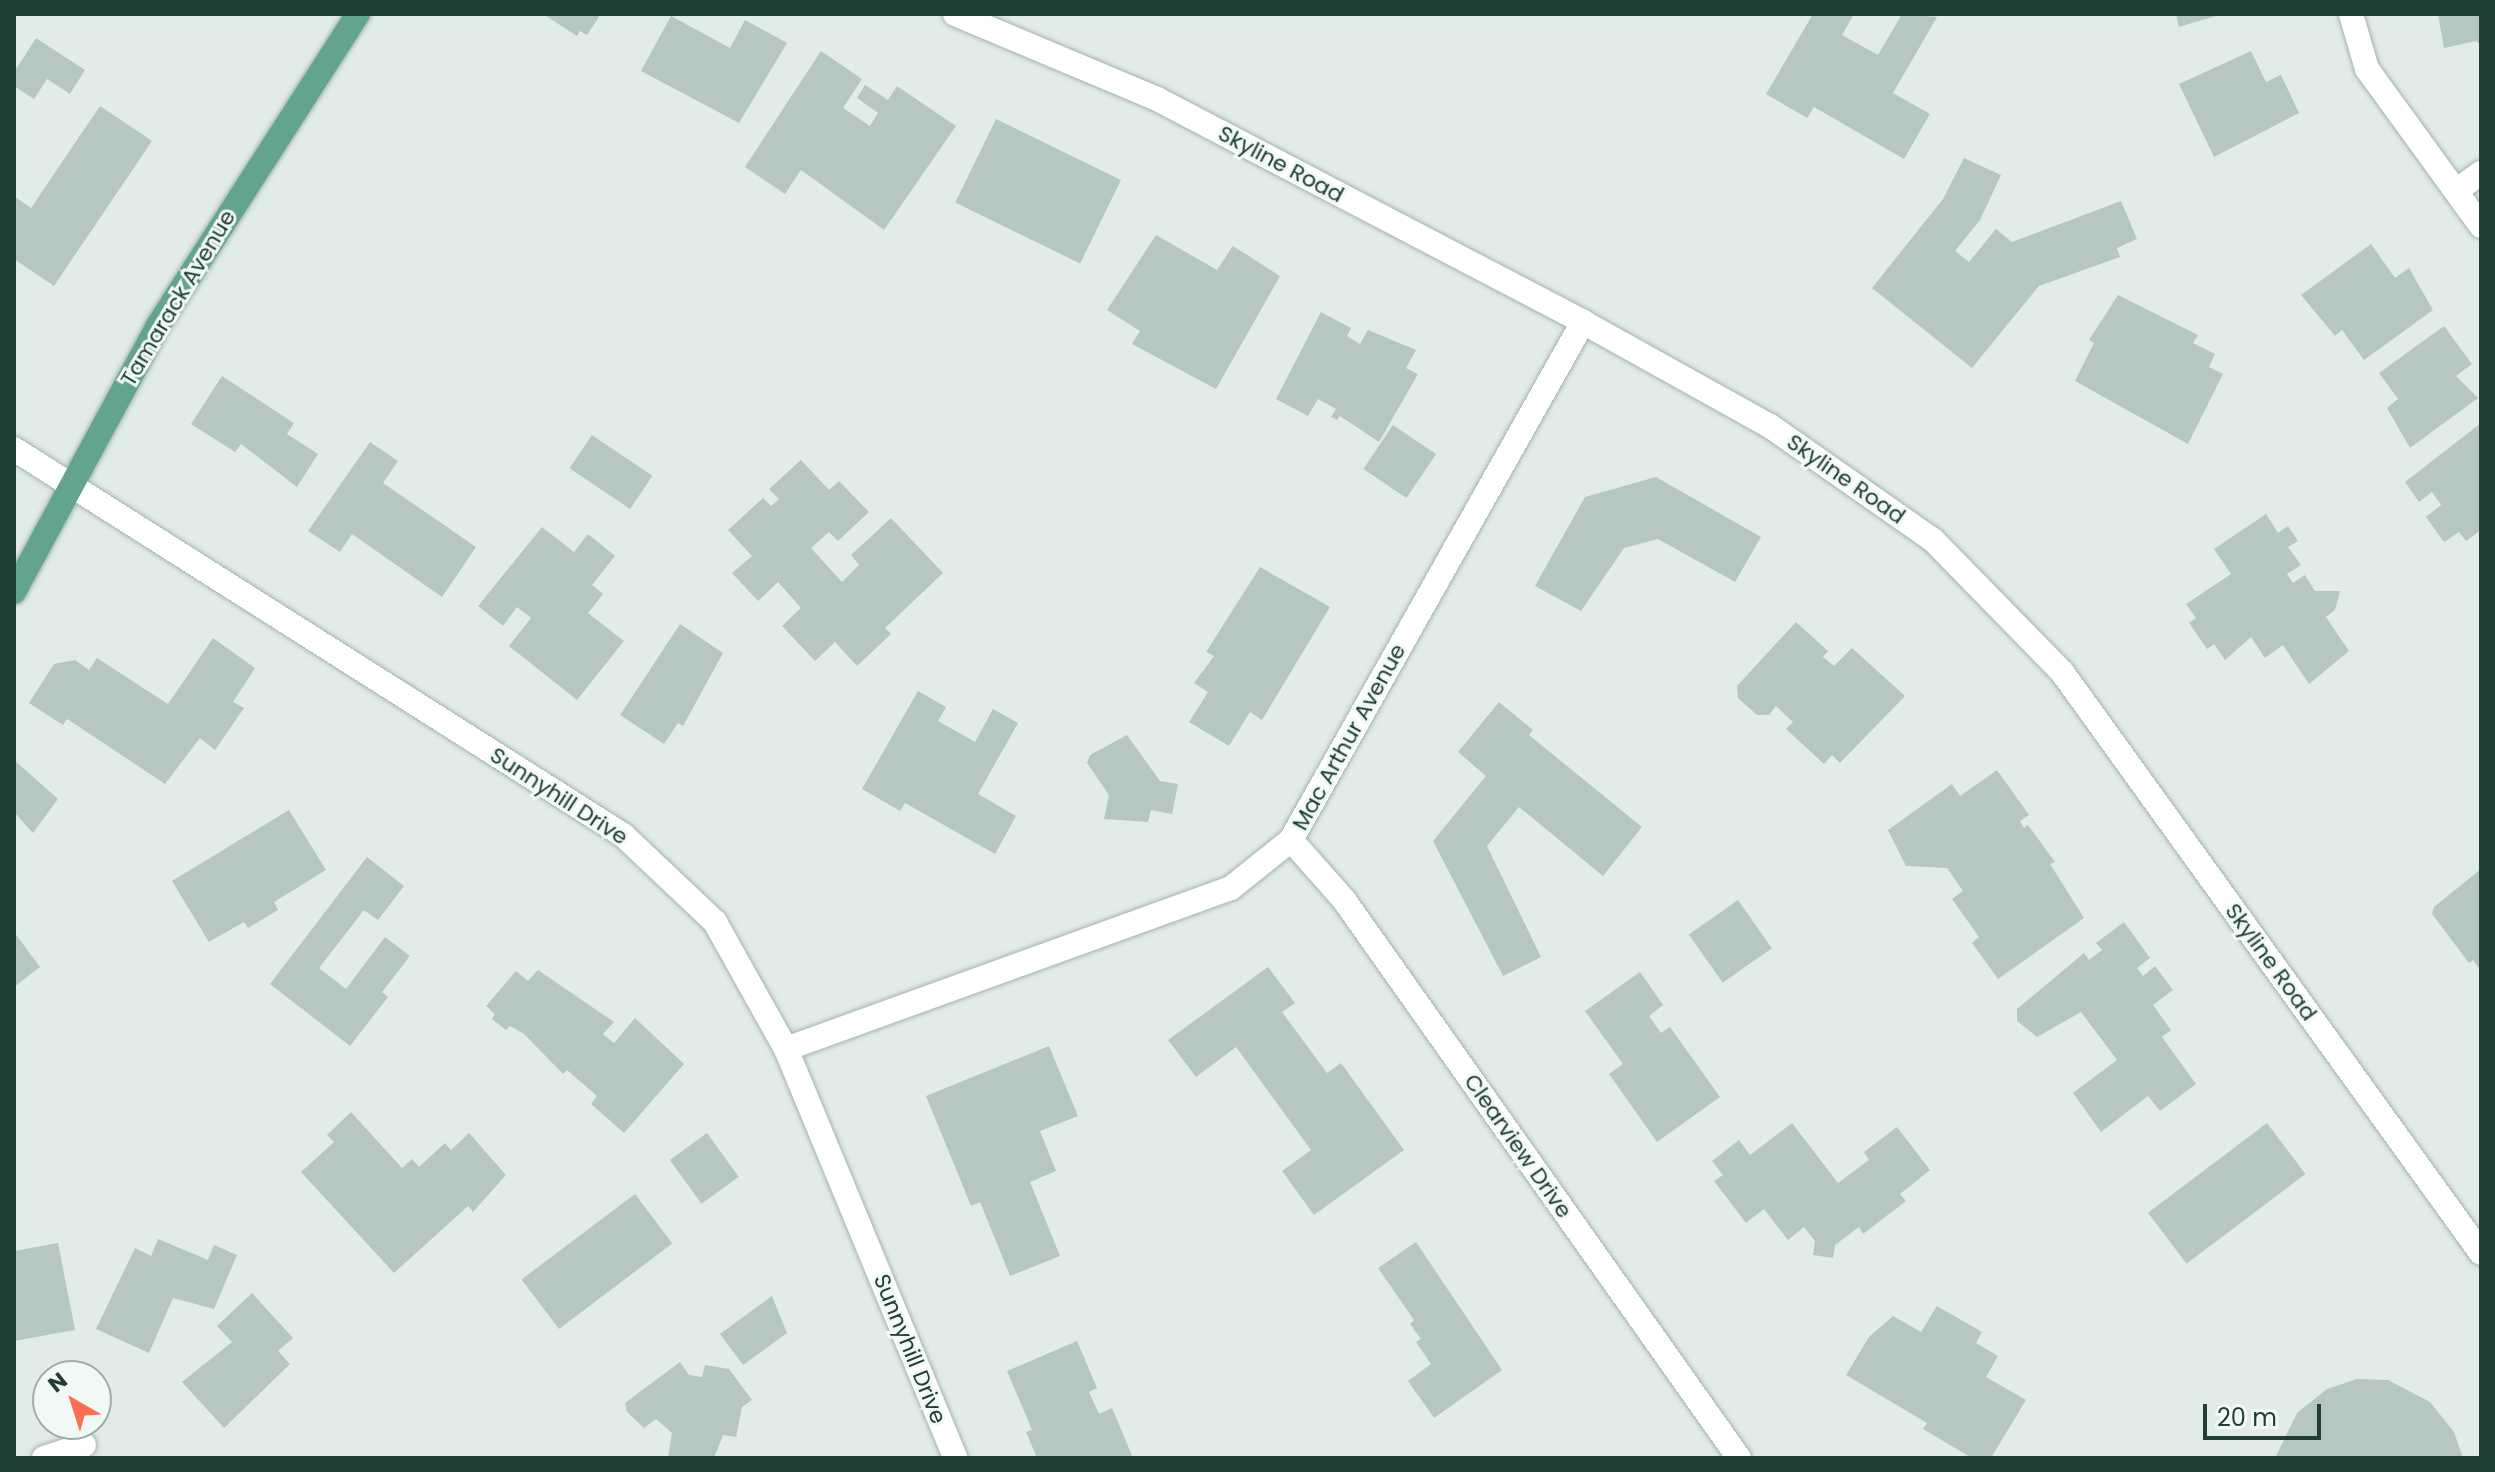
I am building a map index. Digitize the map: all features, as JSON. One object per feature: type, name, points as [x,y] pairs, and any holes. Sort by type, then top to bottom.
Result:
[{"type":"main road","name":"Tamarack Avenue","points":[[14,592],[157,327],[358,14]]},
{"type":"street","name":"Skyline Road","points":[[955,14],[1157,99],[1583,322],[1770,426],[1933,540],[2062,672],[2481,1253]]},
{"type":"street","points":[[2351,14],[2367,69],[2481,226]]},
{"type":"street","points":[[2456,191],[2481,173]]},
{"type":"street","name":"Mac Arthur Avenue","points":[[786,1049],[1231,888],[1291,840],[1583,322]]},
{"type":"street","name":"Sunnyhill Drive","points":[[14,449],[623,835],[715,922],[786,1049],[955,1458]]},
{"type":"street","name":"Clearview Drive","points":[[1291,840],[1344,900],[1739,1458]]},
{"type":"street","points":[[44,1458],[84,1445]]},
{"type":"building","points":[[543,14],[601,14],[587,35],[580,31],[577,36]]},
{"type":"building","points":[[1813,14],[1854,14],[1842,35],[1878,55],[1902,14],[1937,17],[1893,93],[1930,114],[1904,159],[1814,107],[1807,118],[1766,94]]},
{"type":"building","points":[[2176,14],[2219,14],[2219,15],[2179,27]]},
{"type":"building","points":[[2438,14],[2481,14],[2481,46],[2476,41],[2444,48]]},
{"type":"building","points":[[671,16],[730,48],[745,20],[787,43],[739,123],[641,71]]},
{"type":"building","points":[[36,38],[85,70],[70,94],[47,79],[34,99],[14,86],[14,72]]},
{"type":"building","points":[[821,51],[862,79],[843,108],[870,126],[878,113],[857,98],[865,85],[888,100],[897,86],[956,126],[884,230],[801,170],[785,194],[745,167]]},
{"type":"building","points":[[2251,51],[2266,82],[2281,75],[2299,113],[2214,157],[2179,84]]},
{"type":"building","points":[[100,106],[152,141],[54,286],[14,259],[14,196],[31,208]]},
{"type":"building","points":[[996,119],[1121,180],[1080,264],[955,203]]},
{"type":"building","points":[[1964,158],[2001,175],[1980,220],[1955,251],[1969,262],[1996,229],[2012,242],[2121,201],[2137,239],[2117,248],[2120,257],[2039,286],[1972,368],[1872,288],[1943,199]]},
{"type":"building","points":[[1156,235],[1217,270],[1233,246],[1280,276],[1216,389],[1132,344],[1140,331],[1107,310]]},
{"type":"building","points":[[2371,244],[2395,278],[2409,268],[2433,310],[2364,360],[2342,330],[2335,336],[2301,295]]},
{"type":"building","points":[[2118,295],[2198,335],[2193,343],[2215,354],[2209,367],[2223,374],[2188,444],[2075,381],[2094,343],[2089,340]]},
{"type":"building","points":[[1321,312],[1351,328],[1347,336],[1360,344],[1368,330],[1416,350],[1406,368],[1418,374],[1379,442],[1340,416],[1337,420],[1331,417],[1336,409],[1318,399],[1308,416],[1276,399]]},
{"type":"building","points":[[2444,326],[2472,364],[2456,376],[2478,398],[2410,448],[2387,408],[2398,399],[2379,373]]},
{"type":"building","points":[[222,376],[294,423],[287,434],[318,454],[297,487],[241,444],[235,452],[191,424]]},
{"type":"building","points":[[2481,423],[2481,530],[2466,541],[2459,532],[2444,542],[2426,517],[2441,505],[2432,492],[2419,502],[2405,482]]},
{"type":"building","points":[[1393,425],[1436,454],[1406,498],[1363,469]]},
{"type":"building","points":[[592,435],[653,476],[630,509],[570,468]]},
{"type":"building","points":[[370,442],[398,461],[383,483],[476,547],[442,597],[352,534],[340,552],[308,531]]},
{"type":"building","points":[[801,460],[829,490],[839,481],[869,512],[838,541],[829,532],[811,548],[842,582],[859,565],[851,555],[891,518],[943,573],[885,628],[891,634],[857,666],[835,642],[815,661],[782,626],[801,608],[778,582],[758,601],[732,573],[752,556],[728,530],[763,498],[771,506],[779,499],[769,489]]},
{"type":"building","points":[[1656,477],[1761,537],[1735,582],[1658,539],[1624,548],[1581,611],[1535,586],[1585,497]]},
{"type":"building","points":[[2266,514],[2278,533],[2288,526],[2298,541],[2288,547],[2301,565],[2287,574],[2293,583],[2305,575],[2315,591],[2340,591],[2335,610],[2326,617],[2349,651],[2309,684],[2283,645],[2265,658],[2251,637],[2225,660],[2214,644],[2207,649],[2189,623],[2196,618],[2186,604],[2231,574],[2214,549]]},
{"type":"building","points":[[542,527],[574,552],[588,534],[615,556],[592,585],[603,594],[588,613],[624,641],[577,700],[509,646],[531,618],[517,607],[503,626],[478,606]]},
{"type":"building","points":[[1260,567],[1330,607],[1262,720],[1250,712],[1229,746],[1189,722],[1208,692],[1194,683],[1214,656],[1206,652]]},
{"type":"building","points":[[1796,622],[1828,651],[1823,657],[1834,666],[1852,648],[1905,696],[1840,763],[1832,755],[1824,764],[1786,729],[1793,722],[1776,706],[1769,715],[1757,715],[1738,698],[1737,686]]},
{"type":"building","points":[[680,624],[723,653],[683,726],[678,723],[664,744],[620,715]]},
{"type":"building","points":[[213,638],[255,668],[233,702],[244,708],[215,750],[200,738],[165,784],[67,719],[63,725],[29,703],[54,664],[75,660],[89,670],[97,658],[168,704]]},
{"type":"building","points":[[918,691],[946,707],[938,721],[975,742],[993,709],[1018,723],[978,794],[1016,816],[995,854],[905,803],[900,811],[862,789]]},
{"type":"building","points":[[1499,702],[1533,730],[1529,735],[1642,827],[1603,876],[1519,807],[1487,846],[1541,957],[1503,976],[1433,841],[1486,776],[1458,752]]},
{"type":"building","points":[[1127,735],[1160,781],[1178,784],[1172,814],[1151,810],[1148,822],[1104,819],[1109,795],[1087,763],[1090,755]]},
{"type":"building","points":[[14,760],[58,799],[33,833],[14,812]]},
{"type":"building","points":[[1997,770],[2029,815],[2020,821],[2024,828],[2028,825],[2055,862],[2050,864],[2084,918],[1998,979],[1972,943],[1979,937],[1952,899],[1963,891],[1947,868],[1906,866],[1888,830],[1952,784],[1960,796]]},
{"type":"building","points":[[289,810],[326,870],[274,902],[278,910],[248,928],[244,922],[209,942],[172,881]]},
{"type":"building","points":[[367,857],[404,886],[378,920],[364,910],[319,968],[346,989],[385,937],[410,956],[382,992],[388,997],[350,1046],[270,984]]},
{"type":"building","points":[[2481,869],[2481,971],[2473,960],[2469,963],[2432,914],[2434,907]]},
{"type":"building","points":[[1738,900],[1772,948],[1723,983],[1689,934]]},
{"type":"building","points":[[2124,922],[2150,958],[2137,968],[2143,976],[2155,966],[2173,990],[2153,1005],[2171,1030],[2162,1037],[2196,1084],[2160,1111],[2148,1096],[2101,1132],[2073,1093],[2117,1060],[2081,1012],[2037,1037],[2017,1021],[2017,1009],[2084,953],[2089,960],[2102,950],[2096,943]]},
{"type":"building","points":[[14,932],[40,967],[14,987]]},
{"type":"building","points":[[1268,967],[1295,1003],[1282,1012],[1327,1073],[1341,1063],[1404,1150],[1314,1215],[1282,1171],[1311,1150],[1236,1047],[1196,1077],[1168,1040]]},
{"type":"building","points":[[538,970],[614,1022],[603,1034],[614,1043],[635,1018],[684,1064],[624,1133],[591,1104],[597,1096],[567,1070],[563,1074],[524,1034],[510,1026],[506,1030],[492,1019],[495,1014],[486,1006],[516,971],[528,981]]},
{"type":"building","points":[[1640,972],[1663,1005],[1649,1016],[1661,1033],[1670,1027],[1720,1097],[1657,1142],[1609,1074],[1623,1064],[1585,1011]]},
{"type":"building","points":[[1049,1046],[1078,1116],[1040,1131],[1056,1171],[1030,1182],[1060,1256],[1010,1276],[980,1202],[971,1206],[926,1096]]},
{"type":"building","points":[[351,1112],[402,1168],[412,1159],[419,1167],[445,1143],[451,1150],[469,1133],[506,1175],[473,1212],[468,1206],[394,1273],[301,1172],[334,1142],[327,1135]]},
{"type":"building","points":[[1792,1123],[1838,1183],[1869,1160],[1864,1152],[1897,1127],[1930,1170],[1900,1194],[1906,1201],[1863,1234],[1859,1227],[1835,1245],[1833,1258],[1813,1255],[1815,1241],[1804,1227],[1788,1240],[1764,1209],[1746,1223],[1714,1181],[1723,1175],[1712,1161],[1739,1140],[1750,1155]]},
{"type":"building","points":[[2267,1123],[2306,1174],[2187,1264],[2148,1213]]},
{"type":"building","points":[[707,1133],[739,1177],[702,1204],[670,1160]]},
{"type":"building","points":[[635,1194],[672,1244],[559,1329],[522,1279]]},
{"type":"building","points":[[158,1239],[208,1260],[214,1245],[237,1255],[214,1309],[173,1298],[149,1353],[96,1329],[135,1248],[151,1256]]},
{"type":"building","points":[[1416,1242],[1502,1370],[1434,1418],[1408,1381],[1431,1364],[1416,1342],[1421,1339],[1410,1324],[1414,1320],[1378,1268]]},
{"type":"building","points":[[58,1243],[75,1330],[14,1341],[14,1251]]},
{"type":"building","points":[[252,1293],[293,1338],[278,1351],[290,1364],[224,1428],[182,1382],[232,1342],[217,1326]]},
{"type":"building","points":[[772,1296],[787,1333],[743,1365],[720,1334]]},
{"type":"building","points":[[1937,1306],[1982,1332],[1976,1343],[1998,1356],[1986,1377],[2026,1400],[1991,1458],[1972,1458],[1923,1429],[1927,1423],[1846,1375],[1869,1337],[1893,1316],[1921,1332]]},
{"type":"building","points":[[1077,1341],[1097,1388],[1089,1392],[1099,1414],[1112,1408],[1133,1458],[1037,1458],[1026,1432],[1032,1430],[1007,1371]]},
{"type":"building","points":[[680,1362],[689,1375],[702,1377],[705,1365],[729,1369],[752,1400],[742,1407],[736,1437],[723,1435],[714,1458],[668,1458],[672,1433],[656,1419],[644,1428],[627,1412],[625,1403]]},
{"type":"building","points":[[2357,1379],[2388,1380],[2430,1402],[2454,1432],[2463,1458],[2275,1458],[2297,1413],[2327,1389]]}]
